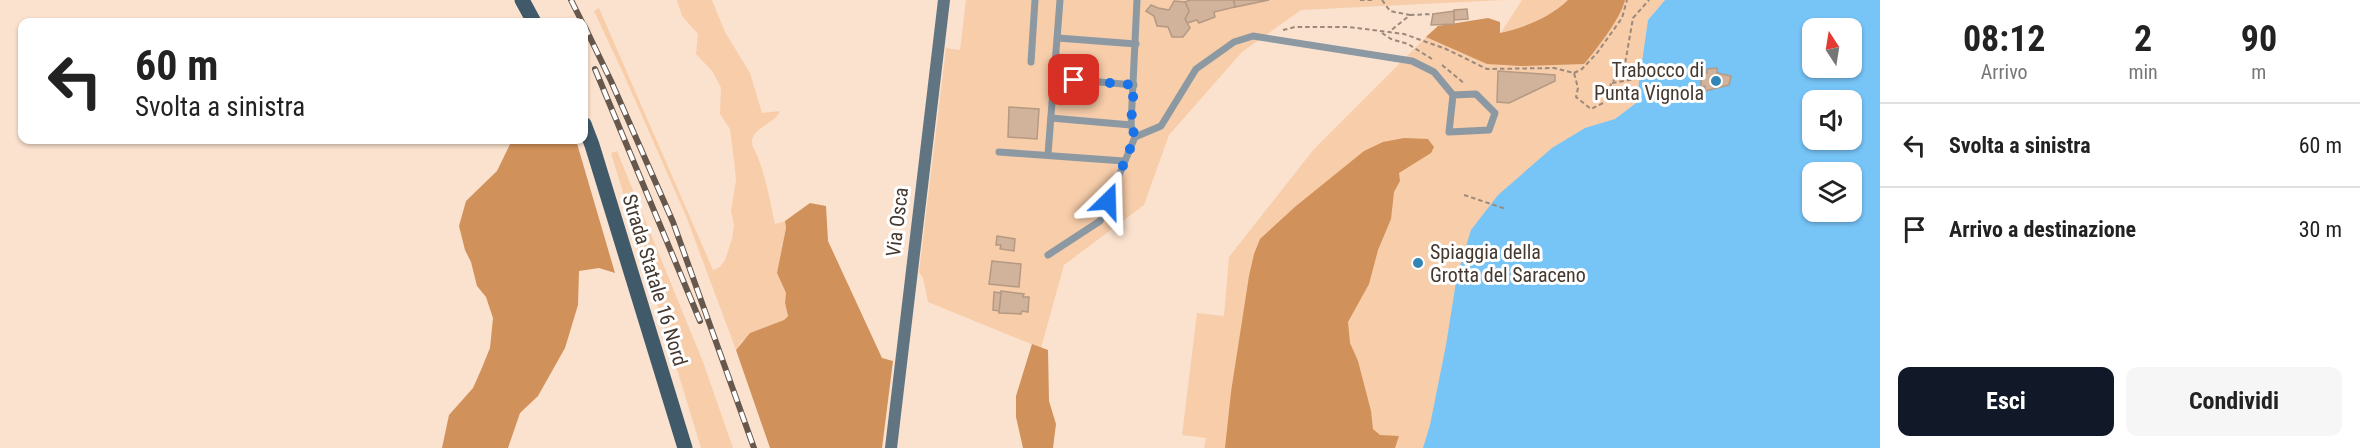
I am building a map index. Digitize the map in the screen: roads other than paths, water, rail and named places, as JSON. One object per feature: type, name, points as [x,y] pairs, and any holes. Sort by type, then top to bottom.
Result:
[{"type":"main road","points":[[522,0],[532,18]]},
{"type":"main road","name":"Strada Statale 16 Nord","points":[[588,134],[685,448]]},
{"type":"street","name":"Via Osca","points":[[891,448],[944,0]]},
{"type":"lane","points":[[1031,62],[1035,0]]},
{"type":"lane","points":[[1048,154],[1060,0]]},
{"type":"lane","points":[[1048,255],[1100,221],[1135,137],[1131,124],[1137,0]]},
{"type":"lane","points":[[1135,137],[1161,126],[1196,69],[1233,42],[1253,36],[1412,61],[1434,72],[1453,95],[1449,132],[1489,130],[1495,113],[1476,94],[1453,95]]},
{"type":"lane","points":[[1058,38],[1136,44]]},
{"type":"lane","points":[[1054,78],[1134,85]]},
{"type":"lane","points":[[1051,118],[1131,124]]},
{"type":"lane","points":[[999,152],[1124,161]]},
{"type":"water","points":[[1665,0],[1880,0],[1880,448],[1423,448],[1430,425],[1446,345],[1457,276],[1471,230],[1498,195],[1552,148],[1585,128],[1615,119],[1636,103],[1648,20]]},
{"type":"railway","points":[[571,0],[580,18]]},
{"type":"railway","points":[[588,33],[673,222],[754,448]]},
{"type":"railway","points":[[595,69],[700,321]]},
{"type":"place","name":"Trabocco di Punta Vignola","points":[[1716,81]]},
{"type":"place","name":"Spiaggia della Grotta del Saraceno","points":[[1418,263]]}]
